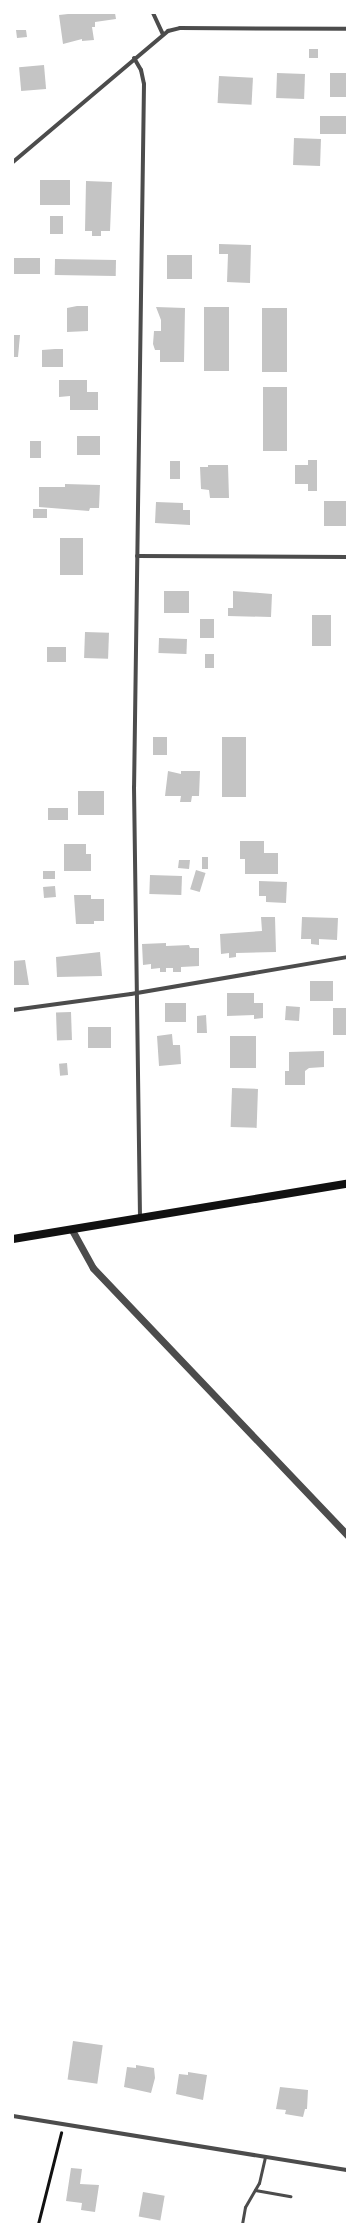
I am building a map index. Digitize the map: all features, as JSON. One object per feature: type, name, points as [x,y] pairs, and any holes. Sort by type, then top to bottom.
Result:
[{"type":"main road","points":[[13,1239],[347,1184]]},
{"type":"street","points":[[152,13],[163,34]]},
{"type":"street","points":[[13,162],[163,34],[180,28],[347,29]]},
{"type":"street","points":[[134,58],[141,70],[144,84],[134,787],[140,1218]]},
{"type":"street","points":[[137,556],[347,557]]},
{"type":"street","points":[[13,1010],[136,993],[347,958]]},
{"type":"street","points":[[72,1230],[93,1268],[347,1535]]},
{"type":"street","points":[[13,2116],[347,2170]]},
{"type":"lane","points":[[242,2224],[247,2201],[255,2190],[265,2157]]},
{"type":"lane","points":[[255,2190],[290,2196]]},
{"type":"path","points":[[38,2224],[64,2124]]},
{"type":"building","points":[[77,13],[115,13],[116,19],[95,22],[95,27],[92,27],[94,40],[82,41],[82,39],[63,44],[59,15]]},
{"type":"building","points":[[16,30],[26,30],[27,37],[17,38]]},
{"type":"building","points":[[309,49],[318,49],[318,58],[309,58]]},
{"type":"building","points":[[44,65],[46,89],[21,91],[19,67]]},
{"type":"building","points":[[277,73],[305,74],[304,99],[276,98]]},
{"type":"building","points":[[330,73],[347,73],[347,97],[330,97]]},
{"type":"building","points":[[219,76],[253,78],[252,105],[218,103]]},
{"type":"building","points":[[320,116],[346,116],[346,134],[320,134]]},
{"type":"building","points":[[294,138],[321,139],[320,166],[293,165]]},
{"type":"building","points":[[40,180],[70,180],[70,205],[40,205]]},
{"type":"building","points":[[86,181],[112,182],[110,231],[101,231],[101,236],[92,236],[92,231],[85,231]]},
{"type":"building","points":[[50,216],[63,216],[63,234],[50,234]]},
{"type":"building","points":[[219,244],[251,245],[250,283],[227,282],[228,254],[219,254]]},
{"type":"building","points":[[167,255],[192,255],[192,279],[167,279]]},
{"type":"building","points":[[13,258],[40,258],[40,274],[13,274]]},
{"type":"building","points":[[55,259],[116,260],[116,276],[55,275]]},
{"type":"building","points":[[88,306],[88,331],[67,332],[67,308]]},
{"type":"building","points":[[156,307],[185,308],[184,362],[160,362],[160,350],[155,350],[153,344],[154,331],[161,331],[161,320]]},
{"type":"building","points":[[204,307],[229,307],[229,371],[204,371]]},
{"type":"building","points":[[262,308],[287,308],[287,372],[262,372]]},
{"type":"building","points":[[13,335],[20,335],[18,357],[13,357]]},
{"type":"building","points":[[63,349],[63,367],[42,367],[42,350]]},
{"type":"building","points":[[59,380],[87,380],[87,392],[98,392],[98,410],[70,410],[70,396],[59,397]]},
{"type":"building","points":[[263,387],[287,387],[287,451],[263,451]]},
{"type":"building","points":[[77,436],[100,436],[100,455],[77,455]]},
{"type":"building","points":[[30,441],[41,441],[41,458],[30,458]]},
{"type":"building","points":[[308,460],[317,460],[317,491],[308,491],[308,484],[295,484],[295,465],[308,465]]},
{"type":"building","points":[[170,461],[180,461],[180,479],[170,479]]},
{"type":"building","points":[[208,465],[228,465],[229,498],[210,498],[209,490],[201,489],[200,467],[208,467]]},
{"type":"building","points":[[65,484],[100,485],[99,508],[90,508],[89,511],[39,507],[39,487],[65,487]]},
{"type":"building","points":[[324,501],[347,501],[347,526],[324,526]]},
{"type":"building","points":[[156,502],[183,503],[183,510],[190,510],[190,525],[155,523]]},
{"type":"building","points":[[33,509],[47,509],[47,518],[33,518]]},
{"type":"building","points":[[60,538],[83,538],[83,575],[60,575]]},
{"type":"building","points":[[164,591],[189,591],[189,613],[164,613]]},
{"type":"building","points":[[233,591],[272,594],[271,617],[228,616],[228,608],[233,608]]},
{"type":"building","points":[[312,615],[331,615],[331,646],[312,646]]},
{"type":"building","points":[[200,619],[214,619],[214,638],[200,638]]},
{"type":"building","points":[[85,632],[109,633],[108,659],[84,658]]},
{"type":"building","points":[[159,638],[187,639],[186,654],[158,653]]},
{"type":"building","points":[[47,647],[66,647],[66,662],[47,662]]},
{"type":"building","points":[[205,654],[214,654],[214,668],[205,668]]},
{"type":"building","points":[[153,737],[167,737],[167,755],[153,755]]},
{"type":"building","points":[[222,737],[246,737],[246,797],[222,797]]},
{"type":"building","points":[[168,771],[181,774],[181,771],[200,771],[199,796],[192,796],[191,802],[180,802],[181,796],[165,796]]},
{"type":"building","points":[[78,791],[104,791],[104,815],[78,815]]},
{"type":"building","points":[[48,808],[68,808],[68,820],[48,820]]},
{"type":"building","points":[[240,841],[264,841],[264,853],[278,853],[278,874],[245,874],[245,859],[240,859]]},
{"type":"building","points":[[64,844],[86,844],[86,854],[91,854],[91,871],[64,871]]},
{"type":"building","points":[[202,857],[208,857],[208,869],[202,869]]},
{"type":"building","points":[[179,860],[190,860],[189,869],[178,868]]},
{"type":"building","points":[[196,870],[206,873],[200,892],[190,889]]},
{"type":"building","points":[[43,871],[55,871],[55,879],[43,879]]},
{"type":"building","points":[[150,875],[182,876],[181,895],[149,894]]},
{"type":"building","points":[[259,881],[287,882],[286,903],[266,902],[266,896],[259,896]]},
{"type":"building","points":[[55,886],[56,897],[44,898],[43,887]]},
{"type":"building","points":[[74,895],[91,895],[91,899],[104,899],[104,921],[94,921],[94,924],[76,924]]},
{"type":"building","points":[[261,917],[275,917],[276,952],[236,953],[236,957],[229,958],[229,953],[221,954],[220,934],[262,931]]},
{"type":"building","points":[[302,917],[338,918],[337,940],[319,939],[319,945],[311,944],[311,939],[301,939]]},
{"type":"building","points":[[166,943],[166,946],[189,945],[190,948],[199,948],[199,966],[181,967],[181,972],[173,972],[173,968],[166,968],[166,972],[160,972],[160,968],[151,969],[151,964],[143,965],[142,944]]},
{"type":"building","points":[[100,952],[102,976],[57,977],[56,957]]},
{"type":"building","points":[[25,960],[29,985],[13,985],[13,961]]},
{"type":"building","points":[[310,981],[333,981],[333,1001],[310,1001]]},
{"type":"building","points":[[227,993],[254,993],[254,1003],[263,1003],[263,1018],[254,1019],[254,1015],[227,1016]]},
{"type":"building","points":[[165,1003],[186,1003],[186,1022],[165,1022]]},
{"type":"building","points":[[286,1006],[300,1007],[299,1021],[285,1020]]},
{"type":"building","points":[[333,1008],[347,1008],[347,1035],[333,1035]]},
{"type":"building","points":[[71,1012],[72,1040],[57,1041],[56,1013]]},
{"type":"building","points":[[206,1015],[207,1033],[197,1033],[197,1016]]},
{"type":"building","points":[[88,1027],[111,1027],[111,1048],[88,1048]]},
{"type":"building","points":[[172,1034],[173,1045],[180,1045],[181,1064],[159,1066],[157,1036]]},
{"type":"building","points":[[230,1036],[256,1036],[256,1068],[230,1068]]},
{"type":"building","points":[[324,1051],[324,1067],[309,1068],[305,1071],[305,1085],[285,1085],[285,1071],[289,1071],[289,1052]]},
{"type":"building","points":[[67,1063],[68,1075],[60,1076],[59,1064]]},
{"type":"building","points":[[232,1088],[258,1089],[257,1128],[231,1127]]},
{"type":"building","points":[[73,2041],[103,2045],[97,2084],[68,2080]]},
{"type":"building","points":[[136,2065],[154,2068],[155,2078],[151,2093],[124,2087],[127,2067],[136,2068]]},
{"type":"building","points":[[188,2072],[207,2075],[203,2100],[176,2094],[179,2074],[188,2075]]},
{"type":"building","points":[[280,2087],[308,2090],[307,2109],[305,2109],[303,2117],[285,2114],[286,2110],[276,2109]]},
{"type":"building","points":[[71,2168],[82,2169],[80,2184],[99,2185],[95,2212],[81,2210],[82,2203],[66,2201]]},
{"type":"building","points":[[143,2192],[165,2196],[160,2220],[139,2217]]}]
